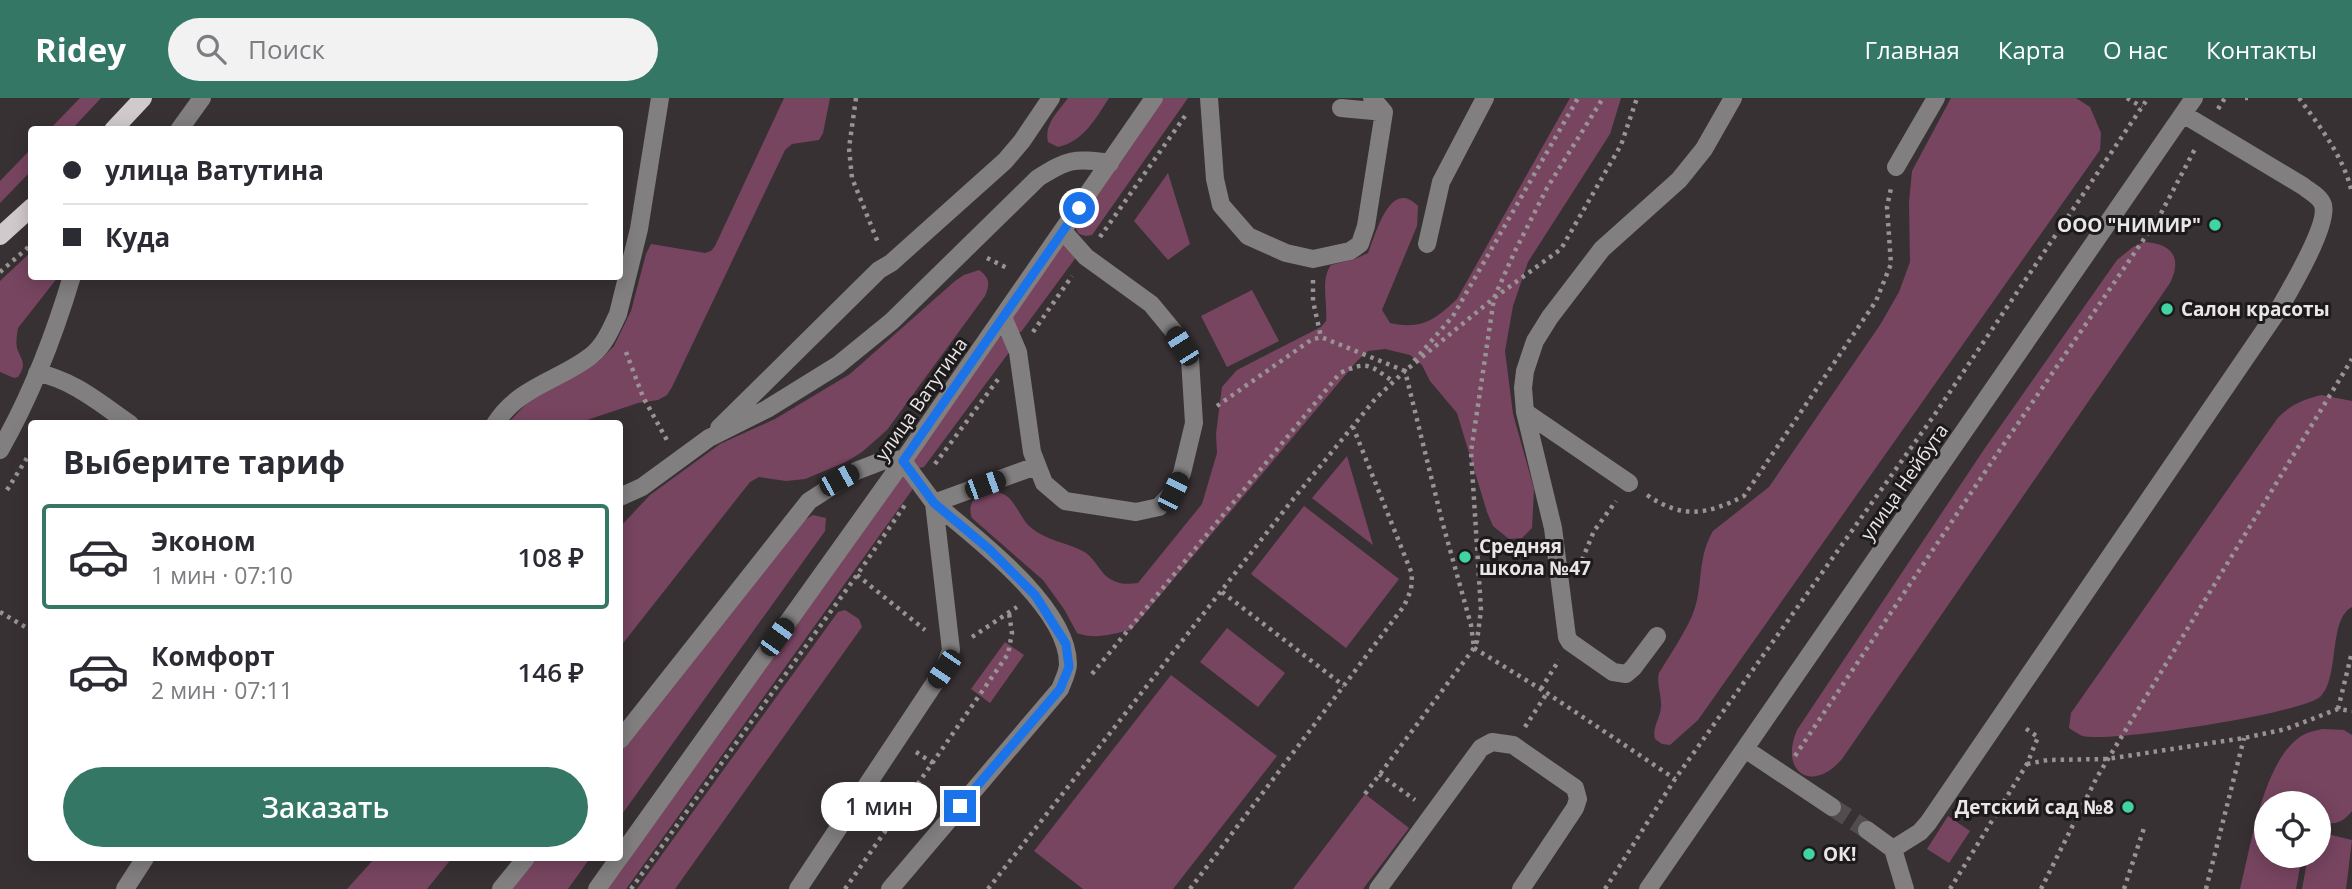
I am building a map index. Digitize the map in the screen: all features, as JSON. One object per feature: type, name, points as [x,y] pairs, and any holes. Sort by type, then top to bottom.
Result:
[{"type":"main road","points":[[117,126],[143,98]]},
{"type":"main road","points":[[0,236],[28,211]]},
{"type":"street","points":[[182,126],[202,98]]},
{"type":"street","points":[[499,420],[523,394],[592,355],[605,341],[618,314],[639,229],[660,98]]},
{"type":"street","points":[[623,496],[642,487],[709,438],[879,270],[1004,161],[1022,141],[1051,98]]},
{"type":"street","name":"улица Ватутина","points":[[623,851],[903,461],[1154,98]]},
{"type":"street","points":[[1209,99],[1215,179],[1221,205],[1248,236],[1286,253],[1314,259],[1350,251],[1360,244],[1366,226],[1384,112],[1372,98]]},
{"type":"street","points":[[1427,244],[1441,182],[1485,98]]},
{"type":"street","points":[[1657,636],[1626,674],[1613,672],[1570,642],[1566,633],[1553,528],[1525,412],[1525,371],[1535,341],[1550,317],[1602,248],[1679,180],[1704,149],[1733,98]]},
{"type":"street","points":[[1896,167],[1936,98]]},
{"type":"street","name":"улица Нейбута","points":[[1647,889],[2194,98]]},
{"type":"street","points":[[1341,108],[1384,112]]},
{"type":"street","points":[[1893,849],[1920,832],[1941,804],[2279,309],[2301,269],[2323,219],[2323,206],[2319,198],[2183,114]]},
{"type":"street","points":[[709,438],[767,410],[838,365],[892,321],[1038,178],[1063,163],[1085,160],[1110,163]]},
{"type":"street","points":[[1003,317],[1018,352],[1032,452],[1044,483],[1065,501],[1136,512],[1159,507],[1173,492],[1182,473],[1194,422],[1191,359],[1175,333],[1151,304],[1086,257],[1063,231]]},
{"type":"street","points":[[0,450],[37,373],[71,280]]},
{"type":"street","points":[[37,373],[72,384],[124,420]]},
{"type":"street","points":[[1525,412],[1629,483]]},
{"type":"street","points":[[623,736],[809,501],[856,471],[882,461],[903,461],[934,503],[989,549],[1035,595],[1066,644],[1069,667],[1060,689],[890,889]]},
{"type":"street","points":[[934,503],[1036,466]]},
{"type":"street","points":[[798,889],[944,669],[951,650],[934,503]]},
{"type":"street","points":[[1378,889],[1481,748],[1492,742],[1513,745],[1575,788],[1578,799],[1575,808],[1521,889]]},
{"type":"street","points":[[1745,749],[1832,807]]},
{"type":"street","points":[[1867,830],[1893,849],[1905,889]]},
{"type":"street","points":[[125,889],[143,861]]},
{"type":"street","points":[[501,889],[524,861]]},
{"type":"street","name":"улица Ватутина","points":[[597,889],[616,861]]},
{"type":"path","points":[[856,98],[849,148],[852,178],[879,246],[891,262]]},
{"type":"path","points":[[988,889],[1290,503],[1376,398],[1405,371],[1453,316],[1577,98]]},
{"type":"path","points":[[1364,794],[1477,641],[1481,610],[1471,452],[1494,298],[1547,188],[1603,98]]},
{"type":"path","points":[[1405,371],[1494,298],[1561,249],[1621,145],[1637,98]]},
{"type":"path","points":[[2127,98],[2142,107]]},
{"type":"path","points":[[1605,889],[1675,779],[1933,418],[2148,98]]},
{"type":"path","points":[[2298,98],[2325,134],[2348,177],[2352,193]]},
{"type":"path","points":[[631,889],[1190,109]]},
{"type":"path","points":[[1783,775],[1987,468],[2159,217],[2205,129]]},
{"type":"path","points":[[1563,601],[1580,568],[1594,531],[1629,483],[1660,503],[1682,512],[1714,509],[1744,496],[1875,301],[1891,264],[1887,207],[1896,167]]},
{"type":"path","points":[[0,272],[28,248]]},
{"type":"path","points":[[968,248],[1029,280]]},
{"type":"path","points":[[1314,259],[1313,301],[1321,337]]},
{"type":"path","points":[[612,327],[628,355],[648,408],[680,460]]},
{"type":"path","points":[[1241,389],[1311,340],[1321,337],[1405,371]]},
{"type":"path","points":[[2040,889],[2107,759],[2352,359]]},
{"type":"path","points":[[1092,674],[1340,373],[1358,365],[1370,365],[1394,382]]},
{"type":"path","points":[[1405,371],[1471,625],[1474,648]]},
{"type":"path","points":[[1190,889],[1404,606],[1411,590],[1412,574],[1353,426]]},
{"type":"path","points":[[7,490],[28,456]]},
{"type":"path","points":[[857,575],[951,650],[1035,595]]},
{"type":"path","points":[[1222,592],[1344,686]]},
{"type":"path","points":[[0,612],[28,629]]},
{"type":"path","points":[[845,889],[1008,654],[1012,633],[1009,612]]},
{"type":"path","points":[[1474,648],[1541,689],[1675,779]]},
{"type":"path","points":[[2338,709],[2352,652]]},
{"type":"path","points":[[1541,689],[1558,661]]},
{"type":"path","points":[[1513,745],[1547,693]]},
{"type":"path","points":[[2027,764],[2048,760],[2107,759],[2244,738],[2286,729],[2338,709],[2352,711]]},
{"type":"path","points":[[1950,889],[2027,764],[2038,737]]},
{"type":"path","points":[[2206,889],[2244,738]]},
{"type":"path","points":[[1379,775],[1433,813]]},
{"type":"path","points":[[2124,889],[2144,828]]},
{"type":"shaded area","points":[[80,98],[101,98],[75,126],[53,126]]},
{"type":"shaded area","points":[[784,98],[830,98],[819,140],[792,144],[785,150],[667,395],[587,420],[511,420],[531,399],[599,361],[614,346],[631,311],[651,244],[705,253],[715,246]]},
{"type":"shaded area","points":[[1068,98],[1109,98],[1082,135],[1058,147],[1048,142],[1048,130],[1053,118]]},
{"type":"shaded area","points":[[1160,98],[1188,98],[1092,235],[1079,234],[1075,227]]},
{"type":"shaded area","points":[[1570,98],[1621,98],[1610,134],[1528,262],[1513,306],[1505,351],[1513,414],[1534,489],[1532,528],[1522,538],[1509,539],[1493,526],[1457,413],[1430,381],[1422,365],[1410,355],[1385,349],[1368,351],[1357,361],[1131,630],[1097,636],[1077,633],[1043,580],[972,518],[970,511],[974,499],[985,492],[998,492],[1012,501],[1034,530],[1086,553],[1112,580],[1128,584],[1138,583],[1202,504],[1217,453],[1216,434],[1222,387],[1237,370],[1321,327],[1326,321],[1325,285],[1331,265],[1368,253],[1386,211],[1400,198],[1408,199],[1418,206],[1417,226],[1382,310],[1390,323],[1401,325],[1427,322],[1442,313],[1457,299]]},
{"type":"shaded area","points":[[1951,98],[2076,98],[2090,107],[2101,133],[2100,150],[1698,720],[1670,745],[1662,744],[1654,735],[1661,707],[1659,673],[1692,616],[1708,542],[1713,531],[1769,487],[1880,325],[1899,292],[1910,262],[1909,202],[1912,171]]},
{"type":"shaded area","points":[[28,152],[28,174],[0,203],[0,181]]},
{"type":"shaded area","points":[[1168,173],[1190,244],[1168,260],[1134,221]]},
{"type":"shaded area","points":[[1062,242],[1077,255],[1021,332],[1017,332],[1009,316]]},
{"type":"shaded area","points":[[2144,242],[2161,245],[2172,253],[2175,266],[2170,283],[1842,759],[1831,770],[1820,775],[1801,773],[1795,767],[1792,757],[1797,730],[1985,448],[2117,260]]},
{"type":"shaded area","points":[[28,255],[28,280],[56,280],[18,328],[16,340],[23,366],[18,377],[14,378],[0,372],[0,281]]},
{"type":"shaded area","points":[[979,270],[985,276],[988,288],[985,296],[887,430],[846,462],[805,479],[786,481],[759,477],[750,482],[623,643],[623,524],[650,495],[720,444],[775,419],[850,374],[964,275]]},
{"type":"shaded area","points":[[1252,290],[1279,341],[1227,367],[1201,316]]},
{"type":"shaded area","points":[[1002,336],[1010,351],[924,467],[919,468],[911,463],[996,337]]},
{"type":"shaded area","points":[[2321,395],[2352,401],[2352,607],[2340,623],[2327,687],[2321,696],[2308,703],[2246,718],[2166,731],[2100,737],[2083,736],[2069,728],[2071,713],[2277,419],[2297,404]]},
{"type":"shaded area","points":[[1347,456],[1373,545],[1312,498]]},
{"type":"shaded area","points":[[899,473],[914,481],[912,490],[626,889],[602,889]]},
{"type":"shaded area","points":[[1304,506],[1399,579],[1346,648],[1251,574]]},
{"type":"shaded area","points":[[813,515],[826,518],[825,531],[623,813],[623,749],[803,521]]},
{"type":"shaded area","points":[[845,610],[859,619],[862,627],[675,889],[637,889],[838,612]]},
{"type":"shaded area","points":[[1227,628],[1285,673],[1258,707],[1200,662]]},
{"type":"shaded area","points":[[1005,642],[1024,655],[990,703],[971,689]]},
{"type":"shaded area","points":[[1171,675],[1277,756],[1173,889],[1083,889],[1034,851]]},
{"type":"shaded area","points":[[2323,729],[2344,730],[2352,735],[2352,811],[2337,822],[2331,823],[2331,791],[2266,791],[2280,759],[2292,743],[2307,733]]},
{"type":"shaded area","points":[[1365,794],[1409,828],[1363,889],[1293,889]]},
{"type":"shaded area","points":[[1948,816],[1970,831],[1949,863],[1927,849]]},
{"type":"shaded area","points":[[2254,830],[2254,868],[2300,868],[2296,889],[2240,889]]},
{"type":"shaded area","points":[[2331,835],[2352,840],[2346,889],[2302,889],[2306,868],[2331,868]]},
{"type":"shaded area","points":[[372,861],[450,861],[427,889],[347,889]]},
{"type":"shaded area","points":[[535,861],[588,861],[568,889],[512,889]]},
{"type":"tunnel","points":[[1832,807],[1867,830]]},
{"type":"place","name":"ООО \"НИМИР\"","points":[[2215,225]]},
{"type":"place","name":"Салон красоты","points":[[2167,309]]},
{"type":"place","name":"Средняя школа №47","points":[[1465,557]]},
{"type":"place","name":"Детский сад №8","points":[[2128,807]]},
{"type":"place","name":"ОК!","points":[[1809,854]]},
{"type":"route","points":[[960,806],[1060,689],[1069,667],[1066,644],[1035,595],[989,549],[934,503],[903,461],[1079,208]]}]
